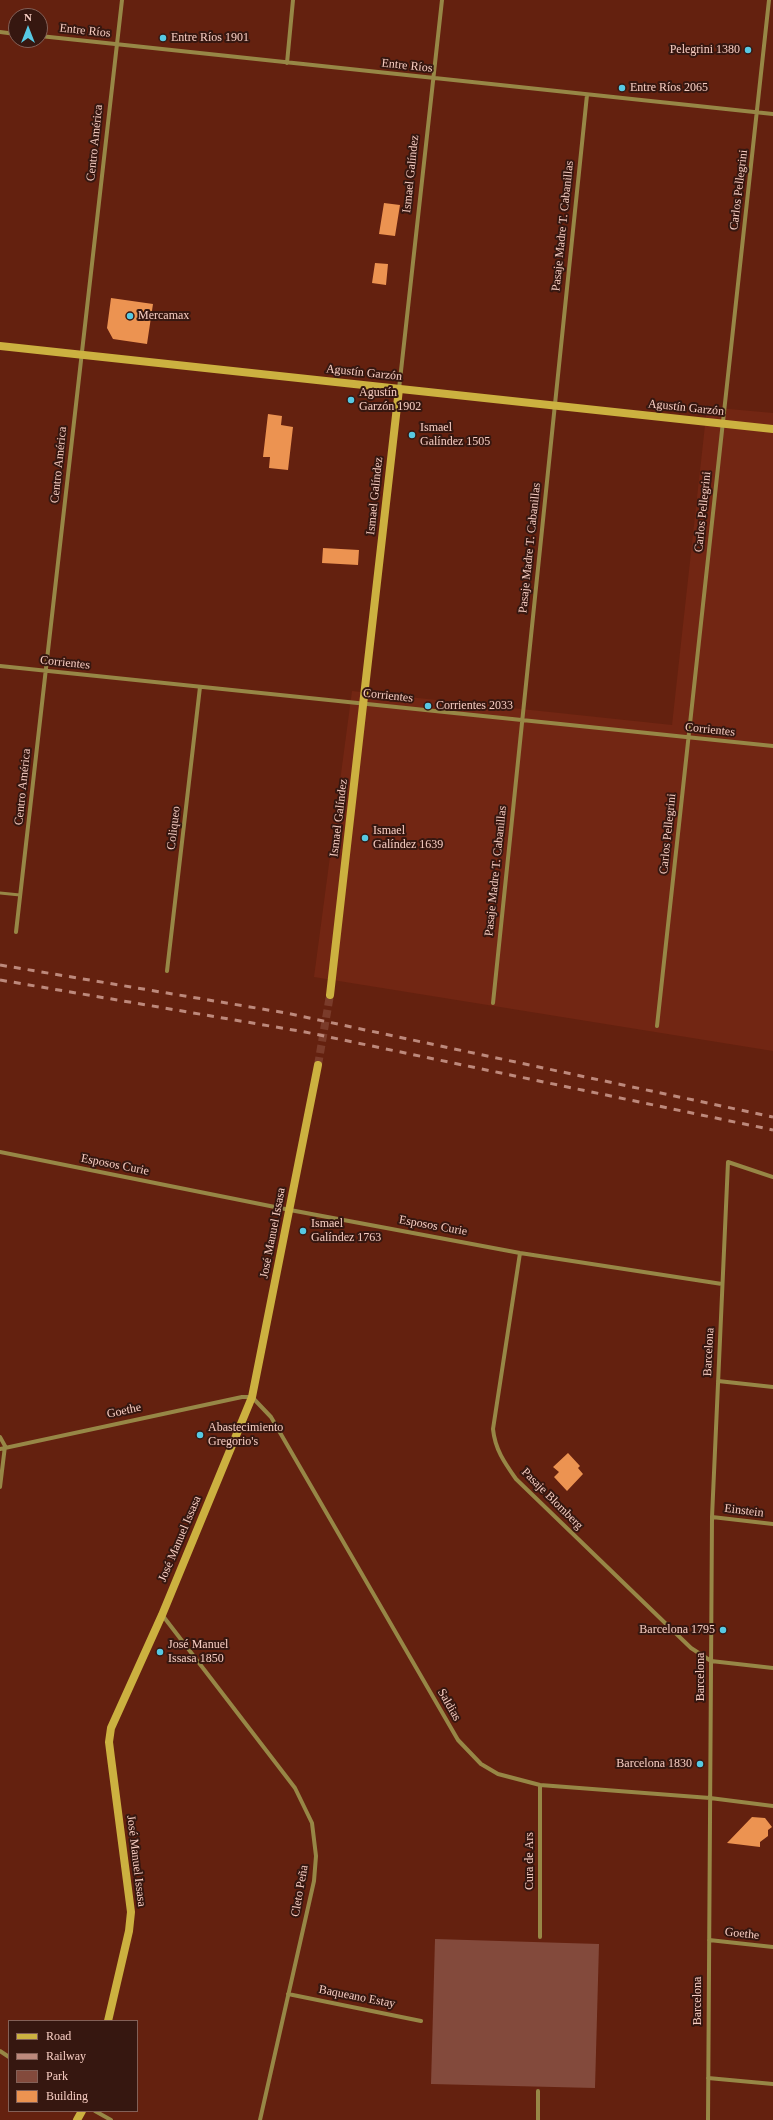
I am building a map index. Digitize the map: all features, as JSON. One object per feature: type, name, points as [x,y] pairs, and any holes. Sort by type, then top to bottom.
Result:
[{"type":"main road","name":"Agustín Garzón","points":[[0,346],[773,429]]},
{"type":"main road","name":"Ismael Galíndez","points":[[330,995],[399,389]]},
{"type":"main road","name":"José Manuel Issasa","points":[[108,2020],[129,1931],[131,1912],[109,1742],[111,1728],[162,1615],[252,1397],[318,1065]]},
{"type":"street","name":"Centro América","points":[[16,932],[122,0]]},
{"type":"street","points":[[287,63],[293,0]]},
{"type":"street","name":"Ismael Galíndez","points":[[399,389],[442,0]]},
{"type":"street","name":"Carlos Pellegrini","points":[[657,1026],[722,424],[758,112],[769,0]]},
{"type":"street","name":"Entre Ríos","points":[[48,37],[773,114]]},
{"type":"street","name":"Pasaje Madre T. Cabanillas","points":[[493,1003],[587,95]]},
{"type":"street","name":"Corrientes","points":[[0,666],[773,746]]},
{"type":"street","name":"Coliqueo","points":[[167,971],[200,686]]},
{"type":"street","name":"Esposos Curie","points":[[0,1152],[290,1210],[520,1253],[722,1284]]},
{"type":"street","name":"Barcelona","points":[[708,2120],[712,1517],[728,1162],[773,1177]]},
{"type":"street","name":"Pasaje Blomberg","points":[[520,1253],[494,1411],[493,1429],[495,1444],[516,1479],[691,1648],[711,1661]]},
{"type":"street","points":[[718,1382],[773,1387]]},
{"type":"street","name":"Goethe","points":[[0,1449],[5,1446],[242,1397],[252,1397]]},
{"type":"street","name":"Saldias","points":[[252,1397],[271,1417],[458,1740],[481,1764],[498,1774],[540,1785],[710,1798],[773,1806]]},
{"type":"street","points":[[0,1437],[5,1446],[0,1487]]},
{"type":"street","name":"Einstein","points":[[712,1517],[773,1524]]},
{"type":"street","name":"Cleto Peña","points":[[162,1615],[295,1788],[312,1823],[316,1856],[314,1881],[260,2120]]},
{"type":"street","points":[[711,1661],[773,1668]]},
{"type":"street","name":"Cura de Ars","points":[[540,1785],[540,1938]]},
{"type":"street","name":"Goethe","points":[[709,1940],[773,1947]]},
{"type":"street","name":"Baqueano Estay","points":[[288,1994],[421,2021]]},
{"type":"street","points":[[708,2078],[773,2084]]},
{"type":"street","points":[[538,2091],[538,2120]]},
{"type":"street","points":[[97,2112],[111,2120]]},
{"type":"lane","points":[[0,893],[20,895]]},
{"type":"shaded area","points":[[707,407],[773,413],[773,1051],[314,977],[352,691],[672,725]]},
{"type":"green space","points":[[435,1939],[599,1944],[595,2088],[431,2084]]},
{"type":"building","points":[[384,203],[400,205],[395,236],[379,234]]},
{"type":"building","points":[[375,263],[388,264],[386,285],[372,283]]},
{"type":"building","name":"Mercamax","points":[[111,298],[153,304],[147,344],[113,339],[107,328]]},
{"type":"building","points":[[268,414],[282,416],[281,425],[293,427],[288,470],[269,468],[270,457],[263,457]]},
{"type":"building","points":[[323,548],[359,550],[358,565],[322,563]]},
{"type":"building","points":[[568,1453],[580,1466],[578,1468],[583,1474],[567,1491],[554,1477],[559,1472],[553,1467]]},
{"type":"building","points":[[752,1817],[765,1818],[772,1827],[768,1830],[768,1836],[760,1842],[760,1847],[727,1843]]},
{"type":"tunnel","points":[[318,1065],[330,995]]},
{"type":"railway","points":[[0,965],[286,1013],[773,1117]]},
{"type":"railway","points":[[0,980],[305,1032],[773,1130]]},
{"type":"place","name":"Entre Ríos 1901","points":[[163,38]]},
{"type":"place","name":"Pelegrini 1380","points":[[748,50]]},
{"type":"place","name":"Entre Ríos 2065","points":[[622,88]]},
{"type":"place","name":"Mercamax","points":[[130,316]]},
{"type":"place","name":"Agustín Garzón 1902","points":[[351,400]]},
{"type":"place","name":"Ismael Galíndez 1505","points":[[412,435]]},
{"type":"place","name":"Corrientes 2033","points":[[428,706]]},
{"type":"place","name":"Ismael Galíndez 1639","points":[[365,838]]},
{"type":"place","name":"Ismael Galíndez 1763","points":[[303,1231]]},
{"type":"place","name":"Abastecimiento Gregorio's","points":[[200,1435]]},
{"type":"place","name":"Barcelona 1795","points":[[723,1630]]},
{"type":"place","name":"José Manuel Issasa 1850","points":[[160,1652]]},
{"type":"place","name":"Barcelona 1830","points":[[700,1764]]}]
